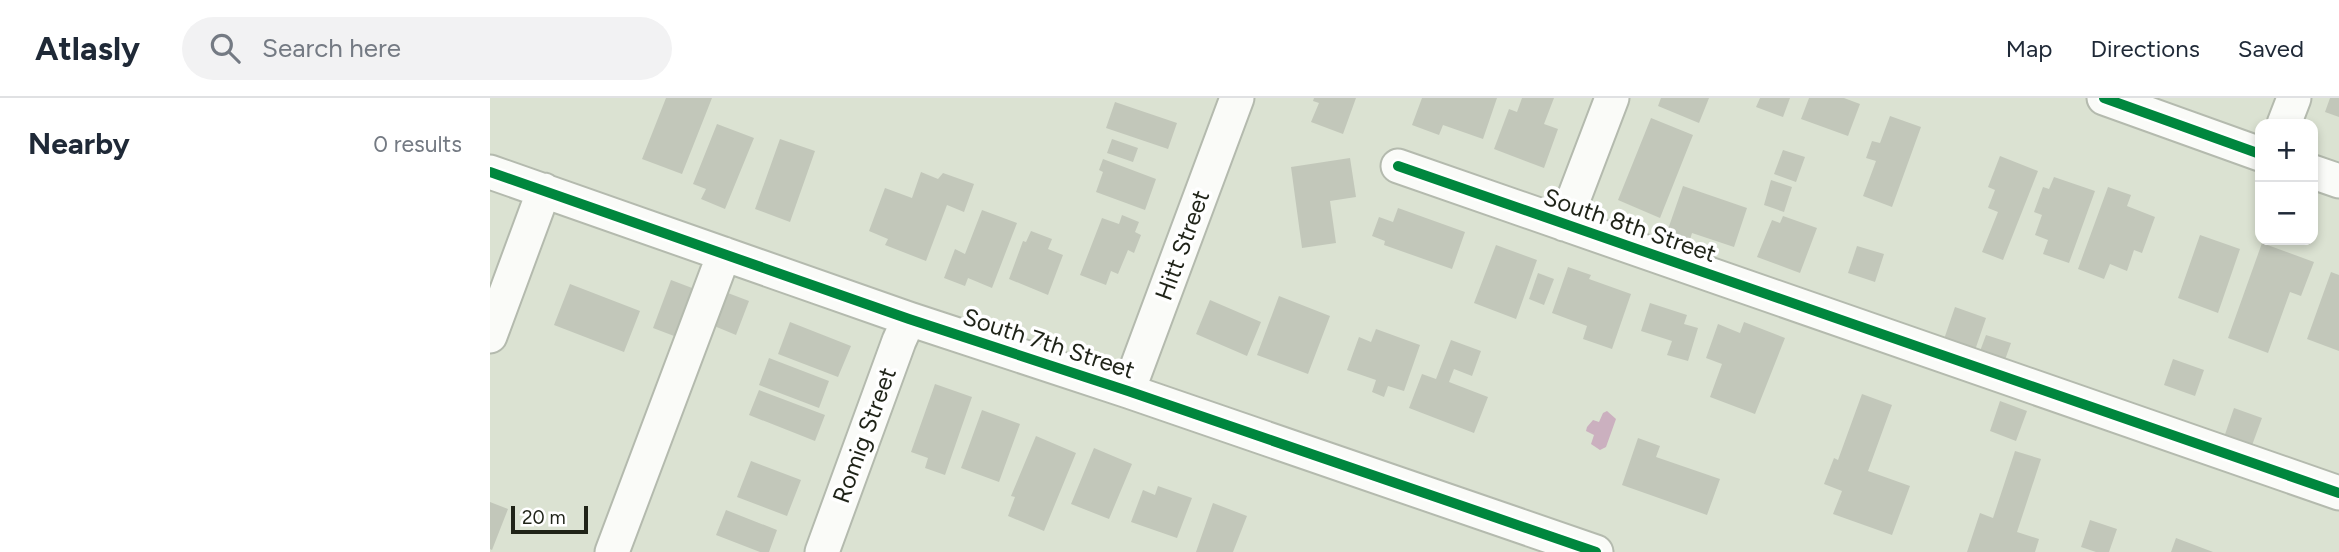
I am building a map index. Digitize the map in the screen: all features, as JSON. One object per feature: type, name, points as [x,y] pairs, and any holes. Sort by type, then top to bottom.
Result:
[{"type":"street","name":"Hitt Street","points":[[1128,391],[1237,98]]},
{"type":"street","points":[[1564,224],[1612,98]]},
{"type":"street","points":[[2104,98],[2255,152]]},
{"type":"street","points":[[2286,119],[2294,98]]},
{"type":"street","name":"South 8th Street","points":[[1398,166],[2339,493]]},
{"type":"street","name":"South 7th Street","points":[[490,172],[909,319],[1128,391],[1524,539],[1596,552]]},
{"type":"street","points":[[2318,174],[2339,181]]},
{"type":"street","points":[[490,336],[544,190]]},
{"type":"street","points":[[612,552],[724,254]]},
{"type":"street","name":"Romig Street","points":[[822,552],[909,319]]},
{"type":"shaded area","points":[[1607,411],[1616,419],[1606,447],[1600,450],[1591,444],[1594,435],[1586,431],[1593,420],[1599,422]]},
{"type":"building","points":[[666,98],[712,98],[682,174],[642,159]]},
{"type":"building","points":[[1314,98],[1356,98],[1343,134],[1311,122],[1319,103],[1313,101]]},
{"type":"building","points":[[1422,98],[1497,98],[1483,139],[1443,125],[1439,135],[1412,125]]},
{"type":"building","points":[[1522,98],[1554,98],[1544,124],[1558,129],[1544,168],[1494,149],[1509,109],[1517,112]]},
{"type":"building","points":[[1661,98],[1709,98],[1699,123],[1658,106]]},
{"type":"building","points":[[1760,98],[1790,98],[1783,117],[1756,107]]},
{"type":"building","points":[[1809,98],[1844,98],[1860,104],[1848,136],[1801,119]]},
{"type":"building","points":[[2330,98],[2339,98],[2339,117],[2325,112]]},
{"type":"building","points":[[1115,102],[1177,123],[1168,149],[1106,128]]},
{"type":"building","points":[[1890,116],[1921,127],[1892,207],[1863,196],[1876,161],[1866,158],[1872,141],[1880,143]]},
{"type":"building","points":[[1651,118],[1693,135],[1660,218],[1618,200]]},
{"type":"building","points":[[717,124],[754,138],[725,209],[701,199],[706,189],[693,184]]},
{"type":"building","points":[[780,139],[815,151],[790,222],[755,209]]},
{"type":"building","points":[[1112,139],[1138,148],[1133,162],[1107,153]]},
{"type":"building","points":[[1783,150],[1805,157],[1796,182],[1774,174]]},
{"type":"building","points":[[2000,156],[2038,171],[2003,260],[1982,252],[1998,212],[1988,208],[1995,190],[1988,187]]},
{"type":"building","points":[[1350,158],[1356,197],[1330,201],[1336,243],[1302,248],[1291,167]]},
{"type":"building","points":[[1103,159],[1156,179],[1145,210],[1096,192],[1103,172],[1099,170]]},
{"type":"building","points":[[921,172],[938,179],[943,173],[974,184],[964,212],[947,205],[926,261],[885,245],[888,239],[869,231],[885,188],[912,198]]},
{"type":"building","points":[[2054,177],[2095,191],[2069,263],[2043,254],[2048,240],[2035,235],[2042,215],[2034,212],[2043,187],[2049,189]]},
{"type":"building","points":[[1771,180],[1792,187],[1784,212],[1764,205]]},
{"type":"building","points":[[1683,186],[1747,208],[1734,247],[1692,233],[1689,243],[1666,235]]},
{"type":"building","points":[[2108,187],[2131,195],[2127,206],[2155,217],[2142,253],[2134,250],[2127,271],[2110,264],[2104,279],[2078,269]]},
{"type":"building","points":[[1398,208],[1465,232],[1452,269],[1384,245],[1385,241],[1372,236],[1379,217],[1393,222]]},
{"type":"building","points":[[982,210],[1017,223],[992,288],[968,278],[965,286],[944,278],[955,249],[965,254]]},
{"type":"building","points":[[1122,215],[1139,222],[1135,232],[1141,235],[1134,253],[1128,250],[1118,274],[1111,271],[1106,285],[1080,275],[1102,218],[1119,224]]},
{"type":"building","points":[[1783,216],[1817,228],[1800,273],[1757,257],[1772,220],[1780,223]]},
{"type":"building","points":[[1031,231],[1052,239],[1048,249],[1063,255],[1048,295],[1009,279],[1023,241],[1026,242]]},
{"type":"building","points":[[2200,235],[2240,249],[2218,313],[2178,298]]},
{"type":"building","points":[[1496,245],[1537,260],[1516,319],[1474,303]]},
{"type":"building","points":[[2261,245],[2314,262],[2301,296],[2290,292],[2268,353],[2228,338]]},
{"type":"building","points":[[1857,246],[1884,254],[1875,282],[1848,273]]},
{"type":"building","points":[[1568,267],[1591,275],[1589,279],[1631,294],[1612,349],[1583,339],[1587,326],[1552,313]]},
{"type":"building","points":[[2331,272],[2339,275],[2339,351],[2307,339]]},
{"type":"building","points":[[1538,273],[1554,279],[1544,305],[1529,299]]},
{"type":"building","points":[[671,280],[700,291],[682,339],[653,328]]},
{"type":"building","points":[[570,284],[640,311],[624,352],[554,325]]},
{"type":"building","points":[[720,290],[749,301],[736,335],[707,323]]},
{"type":"building","points":[[1279,296],[1330,316],[1308,374],[1257,355]]},
{"type":"building","points":[[1210,300],[1261,322],[1247,356],[1196,334]]},
{"type":"building","points":[[1650,303],[1687,315],[1684,324],[1698,328],[1688,361],[1667,355],[1672,341],[1641,331]]},
{"type":"building","points":[[1955,307],[1986,318],[1972,359],[1941,348]]},
{"type":"building","points":[[790,322],[851,346],[838,377],[778,354]]},
{"type":"building","points":[[1744,322],[1785,338],[1755,414],[1710,397],[1722,364],[1706,358],[1718,324],[1740,333]]},
{"type":"building","points":[[1376,329],[1420,345],[1404,391],[1388,386],[1384,397],[1372,392],[1376,380],[1347,370],[1359,337],[1371,342]]},
{"type":"building","points":[[1986,335],[2011,343],[2001,371],[1976,362]]},
{"type":"building","points":[[1451,340],[1481,351],[1472,376],[1454,369],[1449,382],[1488,397],[1474,433],[1409,408],[1422,374],[1436,379]]},
{"type":"building","points":[[769,358],[829,381],[819,408],[759,385]]},
{"type":"building","points":[[2173,359],[2204,370],[2195,396],[2164,385]]},
{"type":"building","points":[[935,384],[972,397],[945,475],[925,468],[928,458],[911,452]]},
{"type":"building","points":[[759,390],[825,415],[815,441],[749,415]]},
{"type":"building","points":[[1862,394],[1892,405],[1868,471],[1910,486],[1892,535],[1833,514],[1842,491],[1824,484],[1834,458],[1838,460]]},
{"type":"building","points":[[2000,401],[2027,411],[2016,441],[1990,431]]},
{"type":"building","points":[[2234,408],[2262,418],[2247,459],[2220,449]]},
{"type":"building","points":[[982,410],[1020,424],[999,482],[961,468]]},
{"type":"building","points":[[1036,436],[1076,453],[1044,531],[1008,516],[1015,497],[1011,496]]},
{"type":"building","points":[[1638,438],[1660,446],[1656,457],[1720,479],[1707,515],[1622,485]]},
{"type":"building","points":[[1094,448],[1132,464],[1109,519],[1071,504]]},
{"type":"building","points":[[2015,451],[2041,459],[2017,532],[2039,539],[2035,552],[1967,552],[1980,513],[1993,518]]},
{"type":"building","points":[[751,461],[801,480],[787,516],[737,497]]},
{"type":"building","points":[[1158,486],[1192,498],[1177,538],[1131,522],[1143,490],[1155,495]]},
{"type":"building","points":[[490,502],[508,509],[492,550],[490,549]]},
{"type":"building","points":[[1213,503],[1247,516],[1233,552],[1196,552]]},
{"type":"building","points":[[726,510],[777,530],[769,552],[760,552],[716,535]]},
{"type":"building","points":[[2090,520],[2117,529],[2109,552],[2096,552],[2081,547]]},
{"type":"building","points":[[2176,538],[2213,552],[2171,552]]},
{"type":"cycle path","points":[[2104,98],[2255,152]]},
{"type":"cycle path","points":[[1398,166],[2339,493]]},
{"type":"cycle path","points":[[490,172],[909,319],[1128,391],[1596,552]]}]
